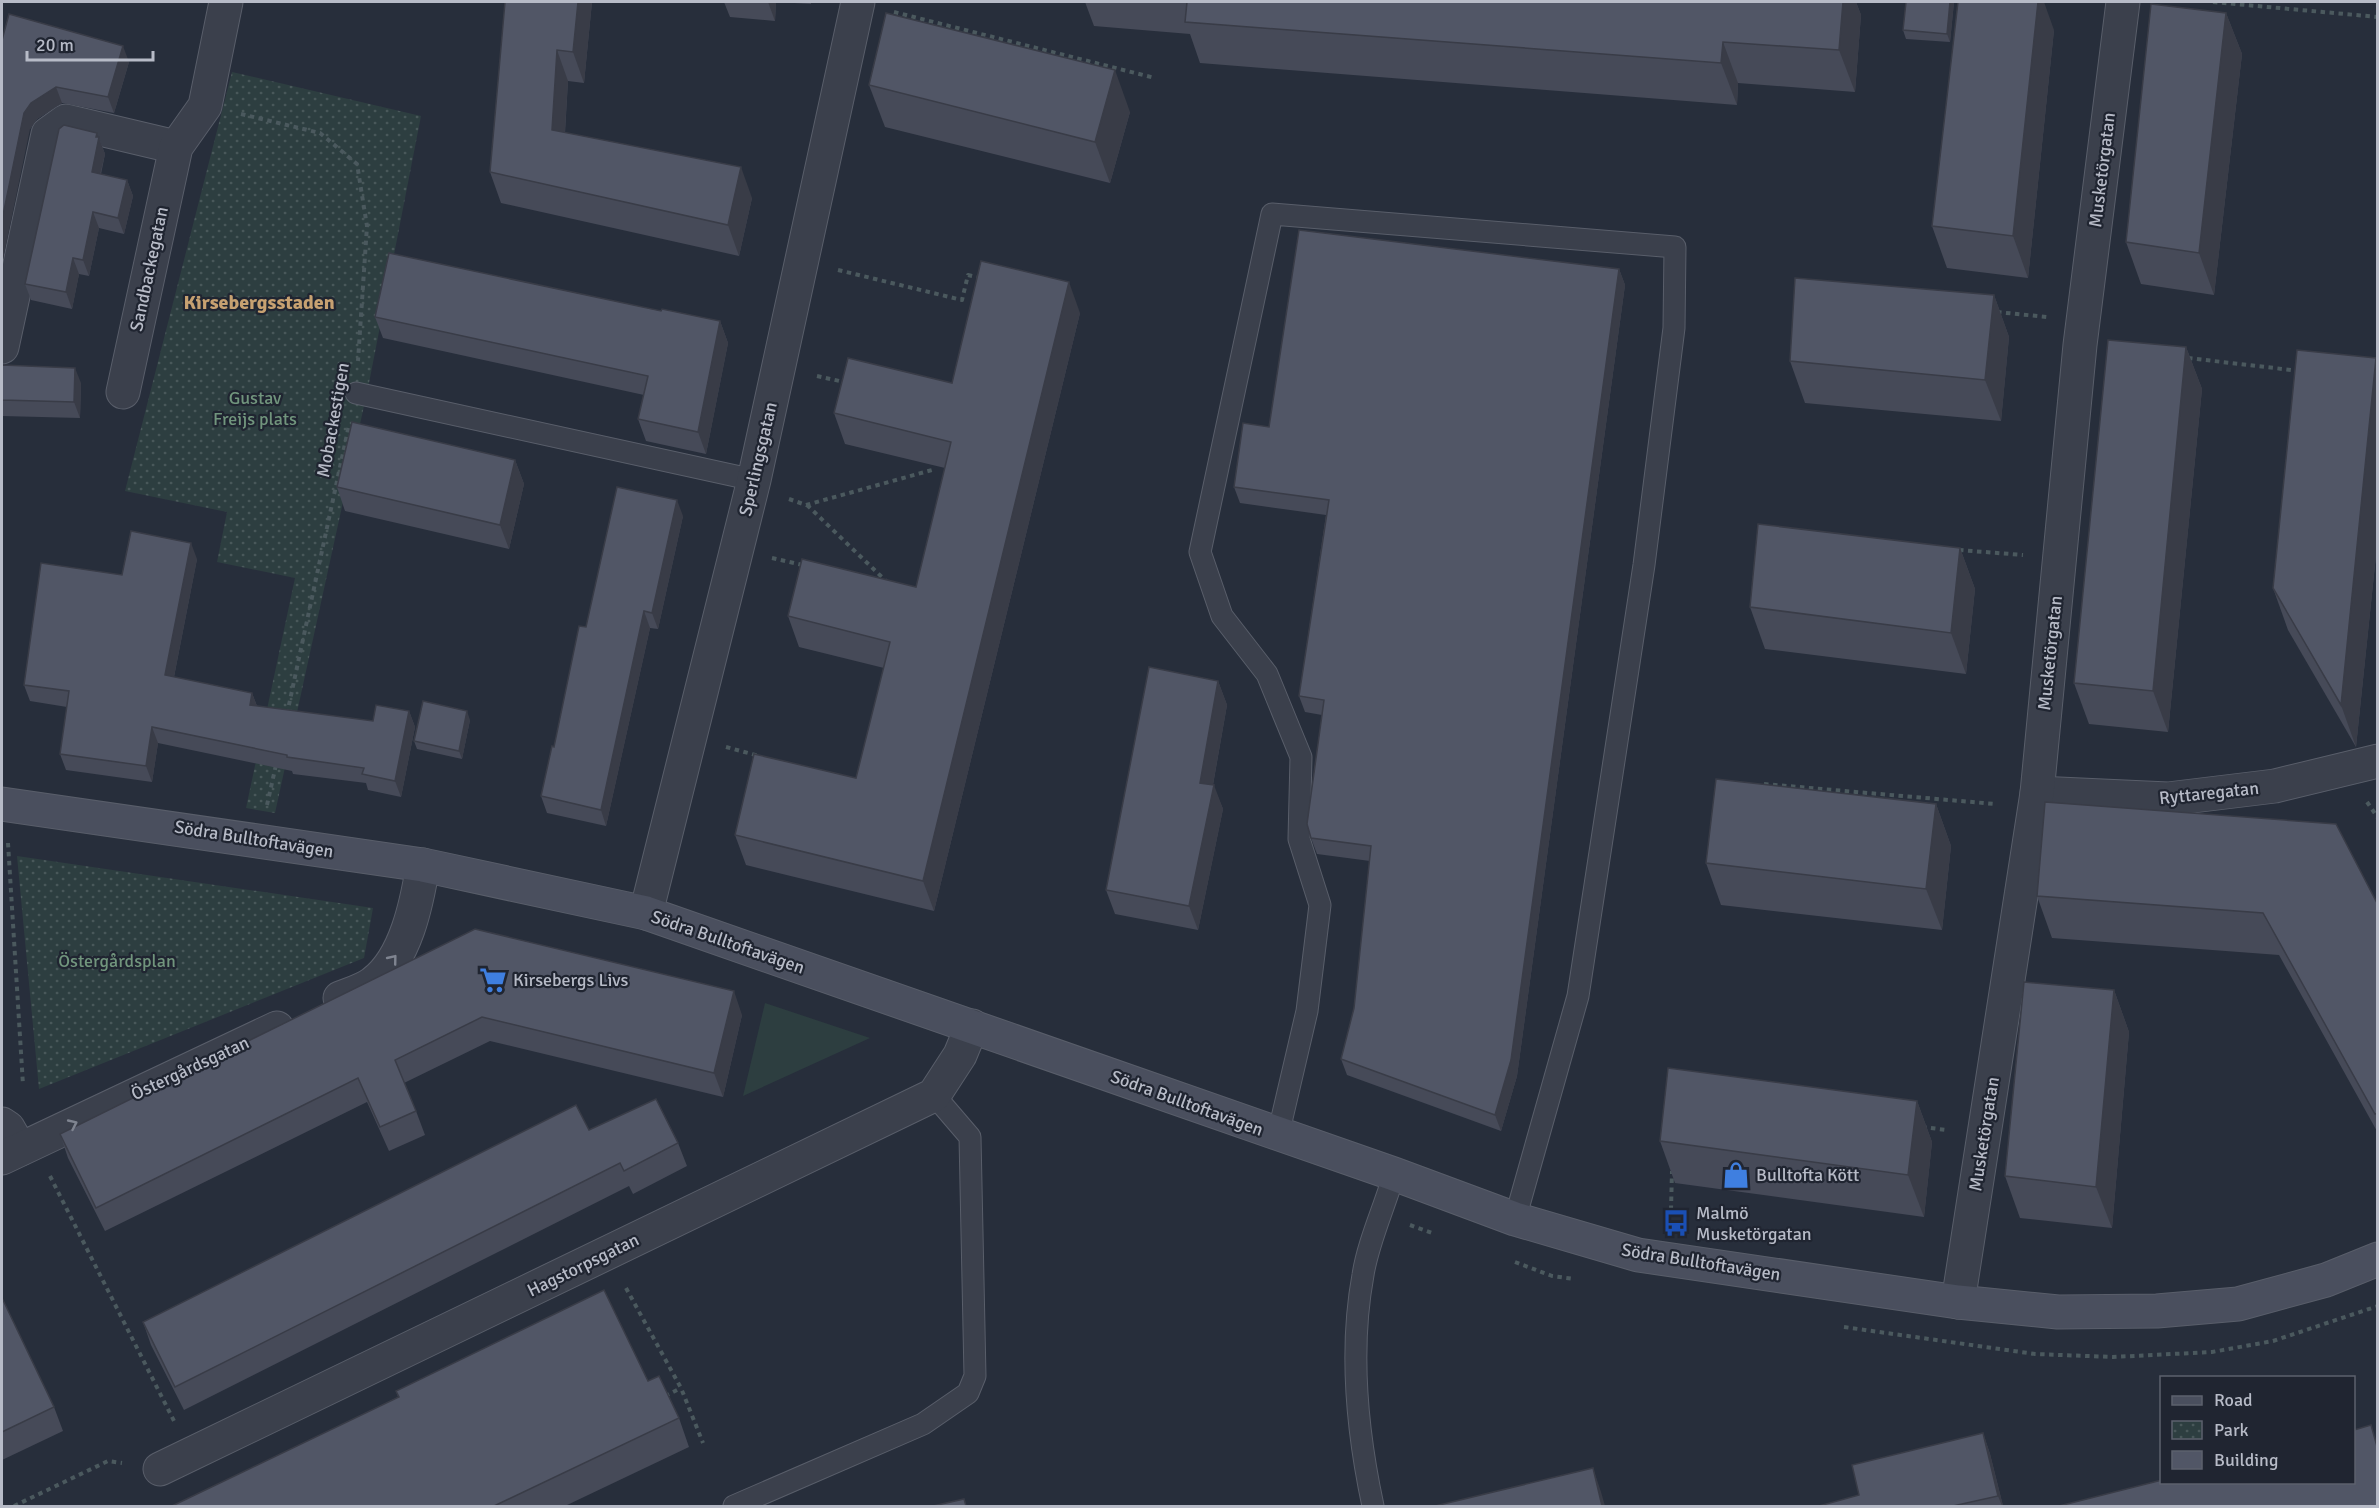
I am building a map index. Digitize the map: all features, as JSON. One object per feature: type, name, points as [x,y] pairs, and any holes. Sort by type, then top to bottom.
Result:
[{"type":"street","name":"Sandbackegatan","points":[[123,392],[176,147],[205,106],[226,2]]},
{"type":"street","name":"Sperlingsgatan","points":[[646,913],[754,480],[858,2]]},
{"type":"street","name":"Musketörgatan","points":[[1958,1302],[2036,800],[2083,320],[2123,2]]},
{"type":"street","points":[[2,347],[4,323],[48,134],[66,121],[176,147]]},
{"type":"street","name":"Ryttaregatan","points":[[2036,800],[2168,799],[2275,786],[2378,761]]},
{"type":"street","name":"Södra Bulltoftavägen","points":[[2,804],[423,865],[646,913],[1394,1174],[1515,1219],[1638,1255],[1958,1302],[2058,1312],[2157,1311],[2238,1304],[2326,1280],[2378,1259]]},
{"type":"street","name":"Östergårdsgatan","points":[[14,1143],[374,982],[399,951],[417,903],[423,865]]},
{"type":"street","points":[[934,1095],[960,1055],[972,1026]]},
{"type":"street","name":"Hagstorpsgatan","points":[[160,1469],[934,1095]]},
{"type":"lane","points":[[1278,1135],[1306,1011],[1320,905],[1299,839],[1300,757],[1268,674],[1222,616],[1200,552],[1272,214],[1675,247],[1674,328],[1644,565],[1578,996],[1515,1219]]},
{"type":"lane","points":[[356,393],[754,480]]},
{"type":"lane","points":[[734,1506],[923,1424],[968,1392],[975,1376],[970,1137],[934,1095]]},
{"type":"lane","points":[[1373,1506],[1357,1413],[1356,1328],[1363,1273],[1394,1174]]},
{"type":"path","points":[[2213,2],[2378,17]]},
{"type":"path","points":[[894,12],[1155,78]]},
{"type":"path","name":"Mobackestigen","points":[[205,106],[320,133],[357,164],[367,226],[356,393],[286,719]]},
{"type":"path","points":[[835,269],[962,300],[968,275],[989,279]]},
{"type":"path","points":[[1995,312],[2083,320]]},
{"type":"path","points":[[2187,358],[2306,372]]},
{"type":"path","points":[[813,375],[853,384]]},
{"type":"path","points":[[806,505],[932,470]]},
{"type":"path","points":[[788,499],[806,505],[891,585]]},
{"type":"path","points":[[1953,550],[2060,557]]},
{"type":"path","points":[[769,557],[810,566]]},
{"type":"path","points":[[725,747],[768,758]]},
{"type":"path","points":[[260,840],[278,754]]},
{"type":"path","points":[[1752,783],[2036,800]]},
{"type":"path","points":[[8,836],[23,1084]]},
{"type":"path","points":[[1912,1126],[1984,1135]]},
{"type":"path","points":[[14,1143],[190,1454]]},
{"type":"path","points":[[1671,1210],[1673,1164]]},
{"type":"path","points":[[606,1253],[681,1388],[703,1443]]},
{"type":"path","points":[[659,1399],[681,1388]]},
{"type":"path","points":[[14,1506],[108,1461],[160,1469]]},
{"type":"green space","name":"Gustav Freijs plats","points":[[232,72],[421,116],[369,383],[275,813],[246,808],[295,578],[217,562],[227,512],[125,491]]},
{"type":"green space","name":"Östergårdsplan","points":[[17,856],[373,908],[364,958],[39,1089]]},
{"type":"green space","points":[[765,1003],[870,1038],[743,1096]]},
{"type":"building","points":[[505,2],[578,2],[573,52],[557,50],[552,130],[741,167],[728,225],[490,172]]},
{"type":"building","points":[[1187,2],[1843,2],[1839,50],[1723,42],[1721,63],[1185,22]]},
{"type":"building","points":[[1906,2],[1950,2],[1947,34],[1903,30]]},
{"type":"building","points":[[1958,2],[2038,2],[2013,236],[1932,226]]},
{"type":"building","points":[[2151,4],[2226,13],[2199,253],[2126,242]]},
{"type":"building","points":[[886,13],[1115,70],[1095,142],[869,85]]},
{"type":"building","points":[[9,14],[123,46],[108,97],[56,87],[31,103],[24,113],[2,220],[2,40]]},
{"type":"building","points":[[64,125],[97,133],[96,137],[99,137],[92,172],[127,180],[118,218],[93,212],[83,260],[73,258],[66,292],[25,284],[59,129]]},
{"type":"building","points":[[1299,230],[1619,269],[1511,1060],[1495,1115],[1341,1059],[1354,1008],[1371,846],[1311,838],[1307,824],[1324,700],[1299,696],[1329,500],[1234,487],[1243,423],[1269,427]]},
{"type":"building","points":[[389,253],[661,311],[662,309],[720,321],[698,432],[638,419],[648,376],[375,317]]},
{"type":"building","points":[[981,261],[1069,282],[923,881],[735,835],[754,754],[856,778],[890,642],[788,616],[802,559],[916,587],[951,442],[834,413],[848,358],[952,383]]},
{"type":"building","points":[[1795,278],[1994,295],[1985,380],[1790,361]]},
{"type":"building","points":[[2108,340],[2186,347],[2153,691],[2074,683]]},
{"type":"building","points":[[2297,350],[2376,358],[2341,705],[2273,588]]},
{"type":"building","points":[[2,365],[75,368],[74,402],[2,400]]},
{"type":"building","points":[[352,422],[515,460],[500,525],[337,487]]},
{"type":"building","points":[[617,487],[677,500],[652,613],[644,611],[601,810],[541,796],[552,746],[554,747],[579,626],[586,627]]},
{"type":"building","points":[[1758,524],[1960,548],[1951,633],[1750,607]]},
{"type":"building","points":[[131,531],[191,543],[165,675],[252,693],[250,705],[373,721],[376,705],[409,711],[395,781],[362,774],[364,768],[287,757],[287,755],[152,727],[146,766],[60,754],[69,691],[24,685],[41,563],[122,575]]},
{"type":"building","points":[[1149,667],[1218,681],[1200,783],[1214,785],[1189,906],[1106,890]]},
{"type":"building","points":[[423,701],[467,711],[459,751],[414,741]]},
{"type":"building","points":[[1716,779],[1936,804],[1926,889],[1706,863]]},
{"type":"building","points":[[2045,802],[2336,824],[2378,905],[2378,1113],[2375,1114],[2263,913],[2037,896]]},
{"type":"building","points":[[475,929],[734,991],[714,1073],[482,1017],[395,1060],[416,1111],[380,1127],[358,1078],[96,1208],[60,1134]]},
{"type":"building","points":[[2024,982],[2114,990],[2096,1187],[2005,1176]]},
{"type":"building","points":[[1668,1068],[1917,1101],[1908,1175],[1660,1141]]},
{"type":"building","points":[[656,1099],[678,1143],[624,1171],[620,1163],[175,1387],[143,1322],[576,1105],[589,1130]]},
{"type":"building","points":[[604,1290],[648,1381],[659,1376],[679,1418],[494,1506],[172,1506],[399,1397],[396,1391]]},
{"type":"building","points":[[2,1298],[54,1407],[2,1432]]},
{"type":"building","points":[[2371,1425],[2378,1450],[2378,1506],[2059,1506],[2160,1481],[2160,1484],[2355,1484],[2355,1430]]},
{"type":"building","points":[[1983,1433],[1998,1496],[1953,1506],[1819,1506],[1859,1495],[1852,1465]]},
{"type":"building","points":[[1593,1468],[1602,1506],[1435,1506]]},
{"type":"building","points":[[964,1499],[966,1506],[933,1506]]},
{"type":"place","name":"Kirsebergs Livs","points":[[493,980]]},
{"type":"place","name":"Bulltofta Kött","points":[[1736,1175]]},
{"type":"place","name":"Malmö Musketörgatan","points":[[1676,1223]]},
{"type":"district","name":"Kirsebergsstaden","points":[[259,302]]}]
